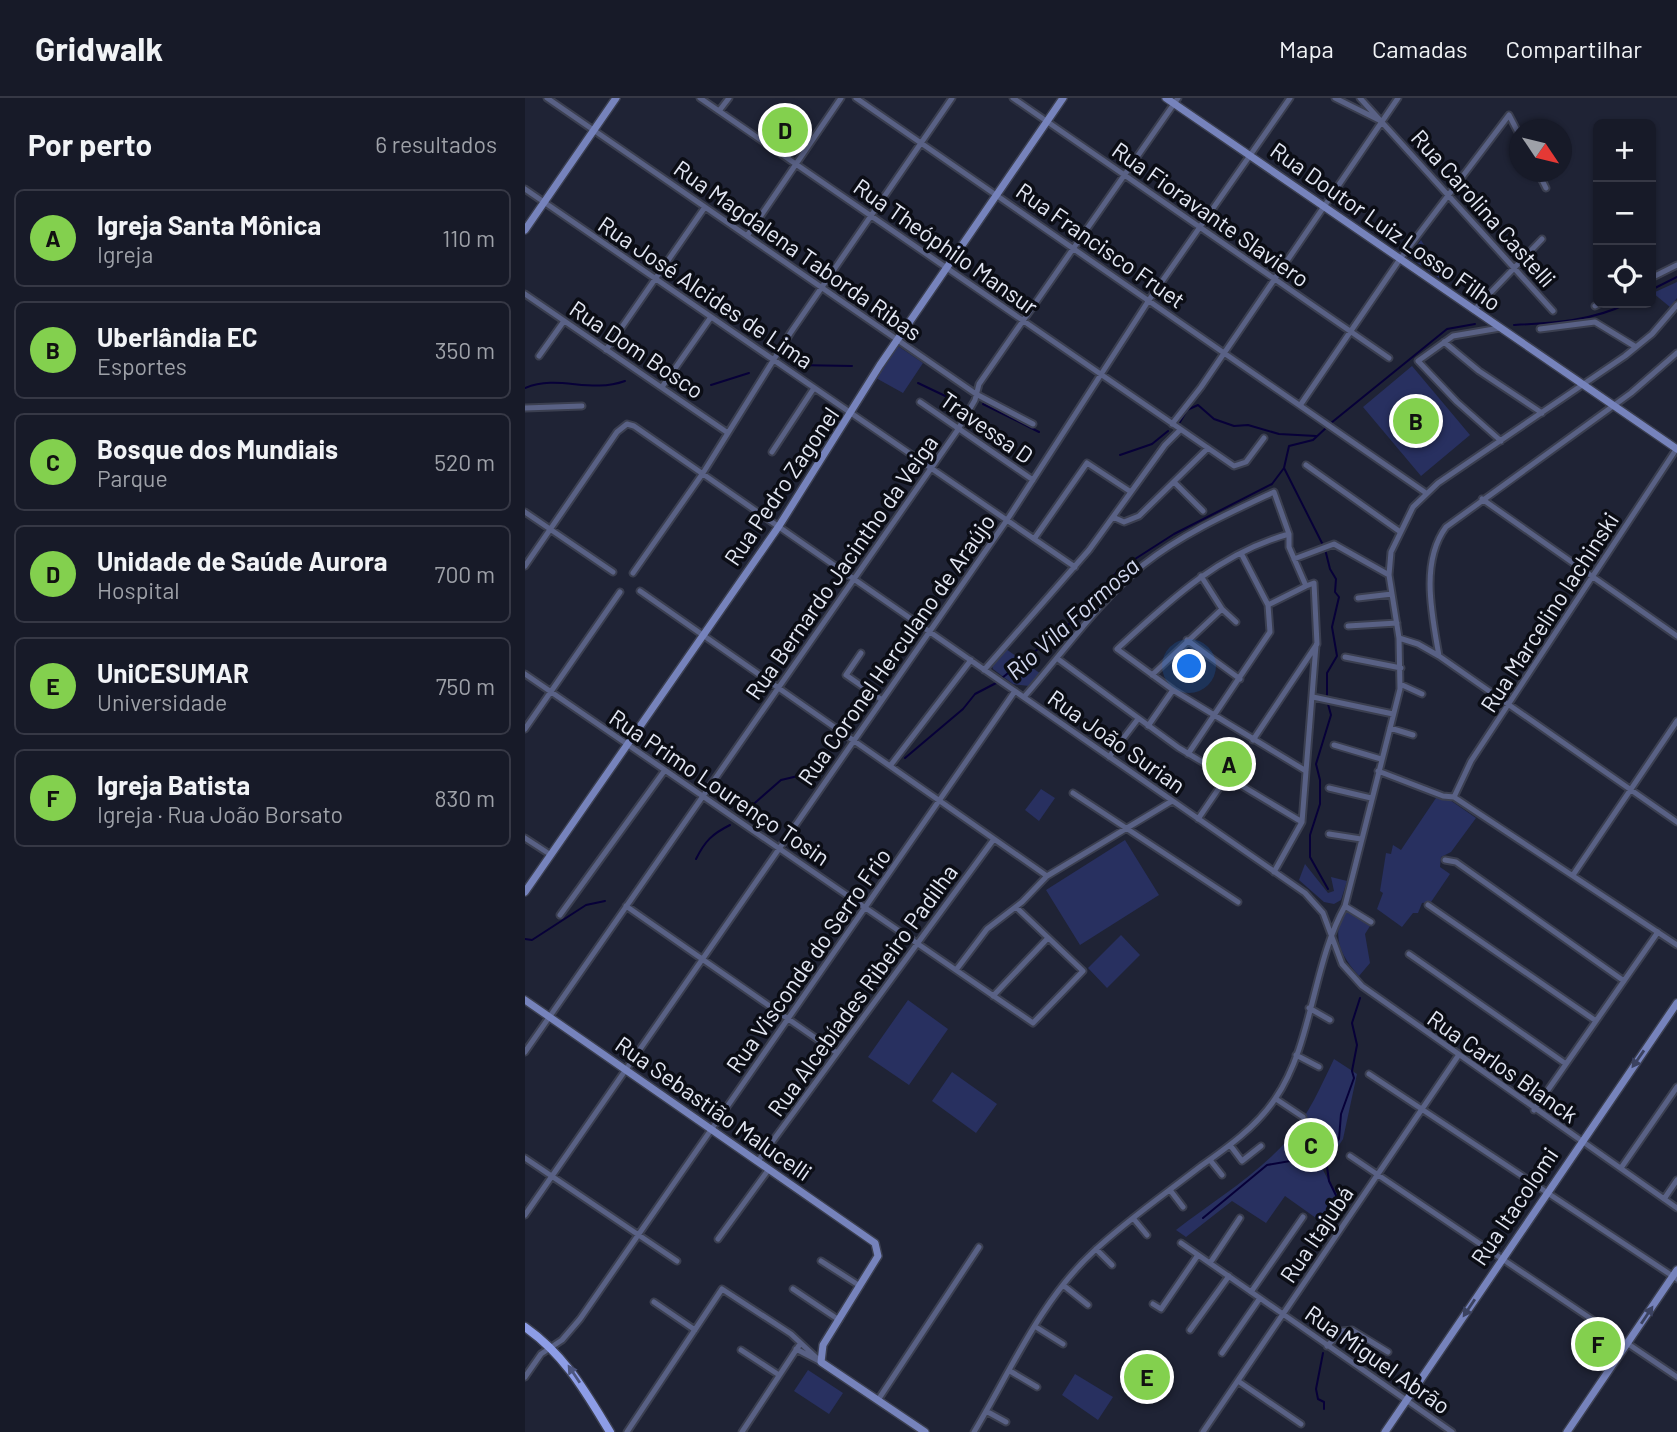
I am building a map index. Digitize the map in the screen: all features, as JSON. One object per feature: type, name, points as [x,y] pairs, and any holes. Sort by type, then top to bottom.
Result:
[{"type":"main road","points":[[525,1327],[552,1347],[576,1374],[610,1432]]},
{"type":"street","name":"Rua Magdalena Taborda Ribas","points":[[547,98],[976,394],[1033,424]]},
{"type":"street","points":[[525,230],[616,98]]},
{"type":"street","name":"Rua Theóphilo Mansur","points":[[700,98],[1238,467],[1248,460],[1264,438]]},
{"type":"street","points":[[719,111],[729,98]]},
{"type":"street","points":[[747,236],[841,98]]},
{"type":"street","name":"Rua Francisco Fruet","points":[[856,98],[1329,423],[1426,493]]},
{"type":"street","points":[[633,573],[729,433],[822,287],[952,98]]},
{"type":"street","name":"Rua Fioravante Slaviero","points":[[1013,98],[1389,358]]},
{"type":"street","name":"Rua Pedro Zagonel","points":[[525,892],[779,527],[898,340],[1063,98]]},
{"type":"street","name":"Rua Doutor Luiz Losso Filho","points":[[1166,98],[1176,101],[1250,155],[1677,449]]},
{"type":"street","name":"Rua Coronel Herculano de Araújo","points":[[525,1215],[1007,520],[1149,300],[1290,98]]},
{"type":"street","points":[[1335,98],[1382,122]]},
{"type":"street","name":"Rua Carolina Castelli","points":[[1360,98],[1553,311]]},
{"type":"street","points":[[984,670],[1075,567],[1113,517],[1398,98]]},
{"type":"street","name":"Rua Bernardo Jacintho da Veiga","points":[[525,1052],[931,468],[959,427],[979,384],[1176,101]]},
{"type":"street","points":[[1301,404],[1447,194],[1509,115],[1511,119]]},
{"type":"street","points":[[1543,182],[1546,188]]},
{"type":"street","name":"Rua José Alcides de Lima","points":[[525,189],[1075,567]]},
{"type":"street","points":[[606,350],[705,207]]},
{"type":"street","points":[[1474,310],[1542,239]]},
{"type":"street","points":[[1656,276],[1677,265]]},
{"type":"street","name":"Rua Dom Bosco","points":[[525,294],[729,433]]},
{"type":"street","points":[[974,1432],[1063,1285],[1096,1248],[1230,1145],[1256,1122],[1276,1098],[1296,1055],[1330,933],[1345,906],[1401,684],[1399,638],[1389,575],[1390,557],[1399,531],[1413,506],[1426,493],[1636,347],[1677,305]]},
{"type":"street","points":[[662,387],[711,317]]},
{"type":"street","points":[[539,356],[564,321]]},
{"type":"street","points":[[1539,329],[1595,321],[1636,347]]},
{"type":"street","points":[[1500,328],[1453,336],[1418,361],[1457,402],[1501,441]]},
{"type":"street","points":[[1444,342],[1479,371],[1542,413]]},
{"type":"street","points":[[1439,656],[1430,586],[1433,549],[1446,527],[1613,406],[1677,353]]},
{"type":"street","points":[[772,452],[814,388]]},
{"type":"street","name":"Travessa D","points":[[920,402],[1033,480]]},
{"type":"street","points":[[525,408],[582,406]]},
{"type":"street","name":"Rua João Surian","points":[[551,528],[617,432],[627,424],[637,428],[1274,872],[1312,900],[1323,913],[1330,933]]},
{"type":"street","points":[[1113,517],[1124,522],[1133,519],[1208,448]]},
{"type":"street","name":"Rua Marcelino Iachinski","points":[[1454,797],[1471,761],[1677,449]]},
{"type":"street","points":[[1034,539],[1087,463],[1131,492]]},
{"type":"street","points":[[1306,465],[1399,531]]},
{"type":"street","points":[[1174,482],[1203,511]]},
{"type":"street","points":[[1024,698],[1115,592],[1151,559],[1211,522],[1274,492],[1289,534],[1288,544],[1305,586]]},
{"type":"street","points":[[1482,499],[1677,636]]},
{"type":"street","points":[[525,512],[613,572]]},
{"type":"street","points":[[525,566],[551,528]]},
{"type":"street","points":[[1289,534],[1241,553],[1201,576],[1117,649],[1173,690],[1306,771]]},
{"type":"street","points":[[1294,559],[1327,545],[1389,575]]},
{"type":"street","points":[[1188,754],[1269,636],[1272,620],[1268,605],[1241,553]]},
{"type":"street","points":[[1201,576],[1222,609],[1236,622]]},
{"type":"street","points":[[1268,605],[1314,583],[1317,644],[1302,822],[1274,872]]},
{"type":"street","points":[[640,591],[1047,876]]},
{"type":"street","points":[[525,729],[620,592]]},
{"type":"street","points":[[1358,598],[1392,594]]},
{"type":"street","points":[[1152,675],[1222,609]]},
{"type":"street","points":[[1348,626],[1397,623]]},
{"type":"street","points":[[1399,638],[1418,643],[1439,656],[1677,822]]},
{"type":"street","points":[[1187,640],[1240,679]]},
{"type":"street","points":[[1253,740],[1317,644]]},
{"type":"street","points":[[861,653],[846,675],[882,700]]},
{"type":"street","points":[[1345,657],[1401,668]]},
{"type":"street","points":[[1058,659],[1188,754],[1302,822]]},
{"type":"street","points":[[890,766],[971,660]]},
{"type":"street","name":"Rua Primo Lourenço Tosin","points":[[525,674],[1033,1023],[1083,971],[1048,938]]},
{"type":"street","points":[[1401,684],[1422,694]]},
{"type":"street","points":[[1148,726],[1173,690]]},
{"type":"street","name":"Rua Visconde do Serro Frio","points":[[525,1377],[541,1354],[575,1326],[1015,691]]},
{"type":"street","points":[[1313,697],[1393,714]]},
{"type":"street","points":[[1109,757],[1138,719]]},
{"type":"street","points":[[1573,876],[1677,722]]},
{"type":"street","points":[[1390,728],[1413,734]]},
{"type":"street","points":[[1334,745],[1381,759]]},
{"type":"street","points":[[560,915],[664,770]]},
{"type":"street","points":[[1378,771],[1443,796],[1454,797],[1677,945]]},
{"type":"street","points":[[1198,819],[1226,778]]},
{"type":"street","points":[[1329,788],[1371,798]]},
{"type":"street","points":[[1073,793],[1238,902]]},
{"type":"street","points":[[956,970],[987,929],[1016,907],[1047,876],[1173,801]]},
{"type":"street","points":[[1329,834],[1361,839]]},
{"type":"street","points":[[525,838],[551,855]]},
{"type":"street","name":"Rua Alcebíades Ribeiro Padilha","points":[[758,1161],[995,839]]},
{"type":"street","points":[[1445,860],[1456,862],[1624,981]]},
{"type":"street","points":[[1428,905],[1596,1021]]},
{"type":"street","points":[[626,906],[837,1053]]},
{"type":"street","points":[[1345,906],[1371,922]]},
{"type":"street","points":[[993,996],[1048,938],[1016,907]]},
{"type":"street","points":[[1534,1110],[1658,932]]},
{"type":"street","name":"Rua Carlos Blanck","points":[[1330,933],[1337,956],[1355,979],[1458,1056],[1677,1208]]},
{"type":"street","points":[[1409,954],[1566,1065]]},
{"type":"street","name":"Rua Sebastião Malucelli","points":[[525,1000],[872,1240],[879,1249],[877,1260],[860,1286]]},
{"type":"street","name":"Rua Itacolomi","points":[[1385,1432],[1580,1141],[1677,1003]]},
{"type":"street","points":[[1309,1008],[1330,1020]]},
{"type":"street","points":[[1296,1055],[1319,1068]]},
{"type":"street","name":"Rua Itajubá","points":[[1203,1432],[1458,1056]]},
{"type":"street","points":[[1369,1074],[1676,1275],[1567,1432]]},
{"type":"street","points":[[1621,1168],[1677,1087]]},
{"type":"street","points":[[1276,1098],[1303,1117]]},
{"type":"street","points":[[1230,1145],[1242,1161],[1261,1146]]},
{"type":"street","points":[[1350,1156],[1677,1377]]},
{"type":"street","points":[[525,1158],[677,1261]]},
{"type":"street","points":[[1210,1160],[1222,1175]]},
{"type":"street","points":[[718,1239],[769,1169]]},
{"type":"street","points":[[1664,1199],[1677,1180]]},
{"type":"street","points":[[1170,1190],[1183,1207]]},
{"type":"street","points":[[1251,1292],[1303,1217]]},
{"type":"street","points":[[1133,1218],[1147,1235]]},
{"type":"street","points":[[1210,1263],[1240,1218]]},
{"type":"street","name":"Rua Miguel Abrão","points":[[1181,1243],[1452,1432]]},
{"type":"street","points":[[878,1400],[979,1247]]},
{"type":"street","points":[[1096,1248],[1112,1265]]},
{"type":"street","points":[[1153,1304],[1161,1309],[1198,1255]]},
{"type":"street","points":[[821,1261],[860,1286],[821,1349],[821,1362]]},
{"type":"street","points":[[1190,1330],[1229,1276]]},
{"type":"street","points":[[1063,1285],[1089,1305]]},
{"type":"street","points":[[627,1432],[722,1289],[791,1334],[798,1347],[925,1432]]},
{"type":"street","points":[[793,1289],[839,1320]]},
{"type":"street","points":[[1222,1353],[1260,1298]]},
{"type":"street","points":[[653,1302],[695,1330]]},
{"type":"street","points":[[1036,1328],[1063,1344]]},
{"type":"street","points":[[1327,1346],[1342,1331],[1352,1330],[1388,1352]]},
{"type":"street","points":[[742,1432],[798,1347]]},
{"type":"street","points":[[741,1350],[779,1375]]},
{"type":"street","points":[[1010,1371],[1037,1387]]},
{"type":"street","points":[[1238,1381],[1301,1424]]},
{"type":"street","points":[[986,1411],[1006,1422]]},
{"type":"shaded area","points":[[1421,240],[1442,274],[1439,278],[1409,257]]},
{"type":"shaded area","points":[[1677,282],[1677,298],[1670,307],[1656,295],[1656,292]]},
{"type":"shaded area","points":[[898,346],[923,363],[903,393],[876,378]]},
{"type":"shaded area","points":[[1412,366],[1470,435],[1421,476],[1363,407]]},
{"type":"shaded area","points":[[1006,649],[1041,674],[1029,686],[1013,684],[993,669],[992,665]]},
{"type":"shaded area","points":[[1041,789],[1055,798],[1039,821],[1025,810]]},
{"type":"shaded area","points":[[1436,798],[1447,798],[1476,818],[1451,852],[1441,857],[1440,867],[1450,874],[1431,902],[1422,903],[1418,913],[1413,913],[1402,927],[1377,909],[1383,893],[1380,891],[1386,853],[1391,854],[1393,845],[1401,850]]},
{"type":"shaded area","points":[[1125,840],[1159,895],[1080,945],[1046,890]]},
{"type":"shaded area","points":[[1305,864],[1328,893],[1334,891],[1331,877],[1347,881],[1341,900],[1334,904],[1324,902],[1299,880]]},
{"type":"shaded area","points":[[1345,910],[1370,926],[1365,934],[1370,963],[1359,976],[1343,953],[1338,937]]},
{"type":"shaded area","points":[[1121,935],[1140,955],[1107,988],[1088,968]]},
{"type":"shaded area","points":[[908,1000],[948,1029],[909,1085],[868,1057]]},
{"type":"shaded area","points":[[1334,1059],[1357,1074],[1343,1139],[1323,1170],[1343,1209],[1330,1228],[1285,1196],[1266,1223],[1232,1201],[1186,1237],[1176,1230],[1250,1175],[1277,1151],[1303,1119]]},
{"type":"shaded area","points":[[952,1072],[997,1104],[976,1133],[932,1101]]},
{"type":"shaded area","points":[[808,1370],[843,1393],[829,1414],[794,1391]]},
{"type":"shaded area","points":[[1075,1374],[1113,1397],[1098,1420],[1062,1395]]},
{"type":"waterway","name":"Rio Vila Formosa","points":[[1656,288],[1677,277]]},
{"type":"waterway","name":"Rio Vila Formosa","points":[[1514,325],[1558,322],[1601,314],[1617,308]]},
{"type":"waterway","name":"Rio Vila Formosa","points":[[1331,423],[1447,329],[1475,324]]},
{"type":"waterway","points":[[796,365],[852,366]]},
{"type":"waterway","points":[[711,385],[749,373]]},
{"type":"waterway","points":[[525,388],[550,383],[599,386],[625,381]]},
{"type":"waterway","points":[[918,383],[962,404]]},
{"type":"waterway","points":[[983,404],[1039,432]]},
{"type":"waterway","points":[[1180,422],[1187,410],[1198,405],[1214,419],[1234,426],[1248,425],[1279,434],[1316,436]]},
{"type":"waterway","name":"Rio Vila Formosa","points":[[1002,678],[1080,615],[1089,601],[1121,568],[1174,534],[1272,484],[1284,468],[1289,446],[1313,440],[1327,427]]},
{"type":"waterway","points":[[1120,455],[1152,444],[1168,431]]},
{"type":"waterway","points":[[1284,468],[1325,549],[1330,569],[1336,579],[1335,592],[1339,597],[1332,627],[1337,656],[1327,673],[1327,698]]},
{"type":"waterway","name":"Rio Vila Formosa","points":[[905,758],[963,709],[975,694],[998,682]]},
{"type":"waterway","points":[[1328,704],[1331,715],[1316,764],[1320,780],[1320,804],[1310,835],[1310,857],[1328,889]]},
{"type":"waterway","name":"Rio Vila Formosa","points":[[748,809],[781,780],[798,776]]},
{"type":"waterway","name":"Rio Vila Formosa","points":[[696,859],[710,839],[730,825]]},
{"type":"waterway","name":"Rio Vila Formosa","points":[[525,939],[532,940],[586,905],[605,901]]},
{"type":"waterway","points":[[1203,1218],[1267,1165],[1319,1156],[1331,1149],[1339,1139],[1341,1114],[1354,1078],[1352,1071],[1357,1045],[1352,1023],[1360,998]]},
{"type":"waterway","points":[[1325,1153],[1329,1181],[1343,1210]]},
{"type":"waterway","points":[[1323,1353],[1316,1389],[1318,1399],[1324,1402],[1324,1409]]},
{"type":"place","name":"Unidade de Saúde Aurora","points":[[785,130]]},
{"type":"place","name":"Uberlândia EC","points":[[1416,421]]},
{"type":"place","name":"Igreja Santa Mônica","points":[[1229,764]]},
{"type":"place","name":"Bosque dos Mundiais","points":[[1311,1145]]},
{"type":"place","name":"Igreja Batista","points":[[1598,1344]]},
{"type":"place","name":"UniCESUMAR","points":[[1147,1377]]}]
